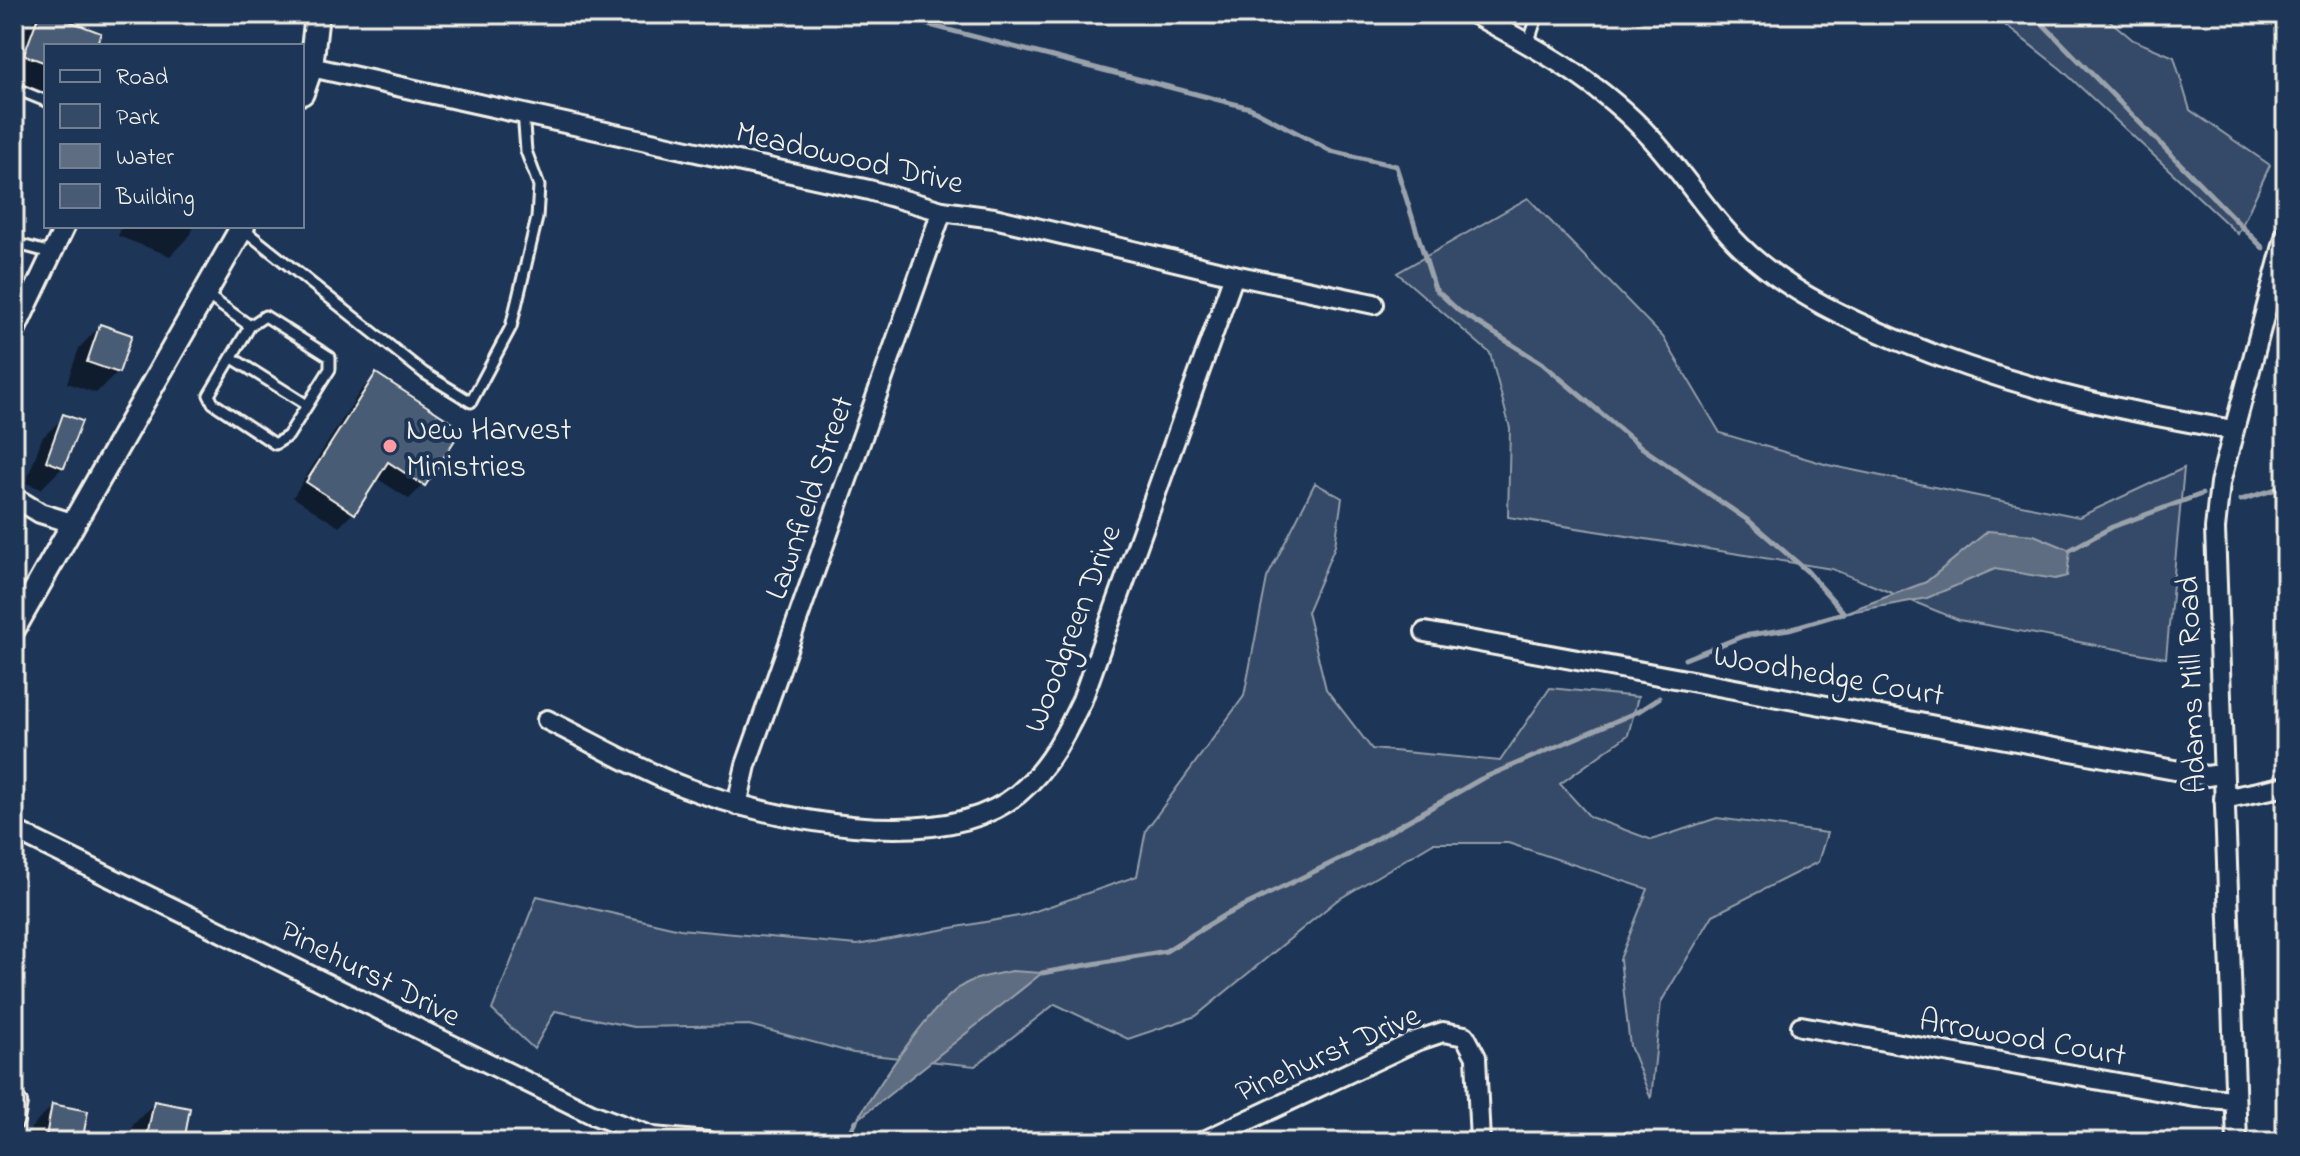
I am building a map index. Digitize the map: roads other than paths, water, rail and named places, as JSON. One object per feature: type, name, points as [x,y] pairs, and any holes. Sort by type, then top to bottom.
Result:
[{"type":"street","points":[[304,87],[311,67],[317,14]]},
{"type":"street","points":[[1474,14],[1595,86],[1624,110],[1751,257],[1834,311],[1916,348],[2049,394],[2233,430]]},
{"type":"street","name":"Meadowood Drive","points":[[311,67],[869,190],[942,211],[994,218],[1234,275],[1374,304]]},
{"type":"street","name":"Lawnfield Street","points":[[737,805],[746,765],[942,211]]},
{"type":"street","points":[[14,333],[64,228]]},
{"type":"street","points":[[14,628],[20,604],[72,523],[241,228]]},
{"type":"street","name":"Adams Mill Road","points":[[2237,1142],[2221,774],[2215,529],[2220,483],[2286,234]]},
{"type":"street","name":"Woodgreen Drive","points":[[547,720],[681,786],[737,805],[795,819],[930,827],[991,812],[1036,777],[1062,742],[1082,700],[1234,275]]},
{"type":"street","points":[[14,497],[40,513],[72,523]]},
{"type":"street","name":"Woodhedge Court","points":[[1425,632],[2207,776],[2221,774]]},
{"type":"street","points":[[2224,799],[2286,786]]},
{"type":"street","name":"Pinehurst Drive","points":[[14,830],[592,1114],[653,1140],[708,1142]]},
{"type":"street","name":"Arrowood Court","points":[[1801,1026],[2195,1097],[2235,1100]]},
{"type":"street","name":"Pinehurst Drive","points":[[1202,1142],[1416,1041],[1443,1032],[1465,1036],[1476,1057],[1480,1142]]},
{"type":"lane","points":[[1528,44],[1538,14]]},
{"type":"lane","points":[[14,88],[44,100]]},
{"type":"lane","points":[[243,228],[424,373],[471,402],[511,327],[537,218],[539,186],[526,151],[523,112]]},
{"type":"lane","points":[[14,243],[51,253]]},
{"type":"lane","points":[[204,293],[250,326]]},
{"type":"lane","points":[[265,316],[330,357],[330,369],[288,436],[275,444],[213,403],[209,395],[234,359],[250,326],[265,316]]},
{"type":"lane","points":[[234,359],[307,405]]},
{"type":"water","points":[[1988,531],[2034,535],[2070,550],[2067,576],[2055,579],[1995,569],[1927,598],[1844,613],[1926,582]]},
{"type":"water","points":[[1012,971],[1042,973],[856,1121],[908,1044],[940,1005],[969,982]]},
{"type":"waterway","points":[[887,14],[1250,108],[1331,151],[1396,166],[1435,289],[1459,311],[1543,364],[1641,447],[1749,521],[1807,571],[1844,613]]},
{"type":"waterway","points":[[2033,14],[2263,248]]},
{"type":"waterway","points":[[2241,500],[2286,486]]},
{"type":"waterway","points":[[2070,550],[2112,527],[2202,494]]},
{"type":"waterway","points":[[1685,659],[1743,636],[1789,629],[1843,613]]},
{"type":"waterway","points":[[1042,973],[1166,951],[1223,916],[1346,856],[1481,779],[1639,711],[1659,698]]},
{"type":"waterway","points":[[847,1139],[856,1121]]},
{"type":"place","name":"New Harvest Ministries","points":[[390,446]]}]
